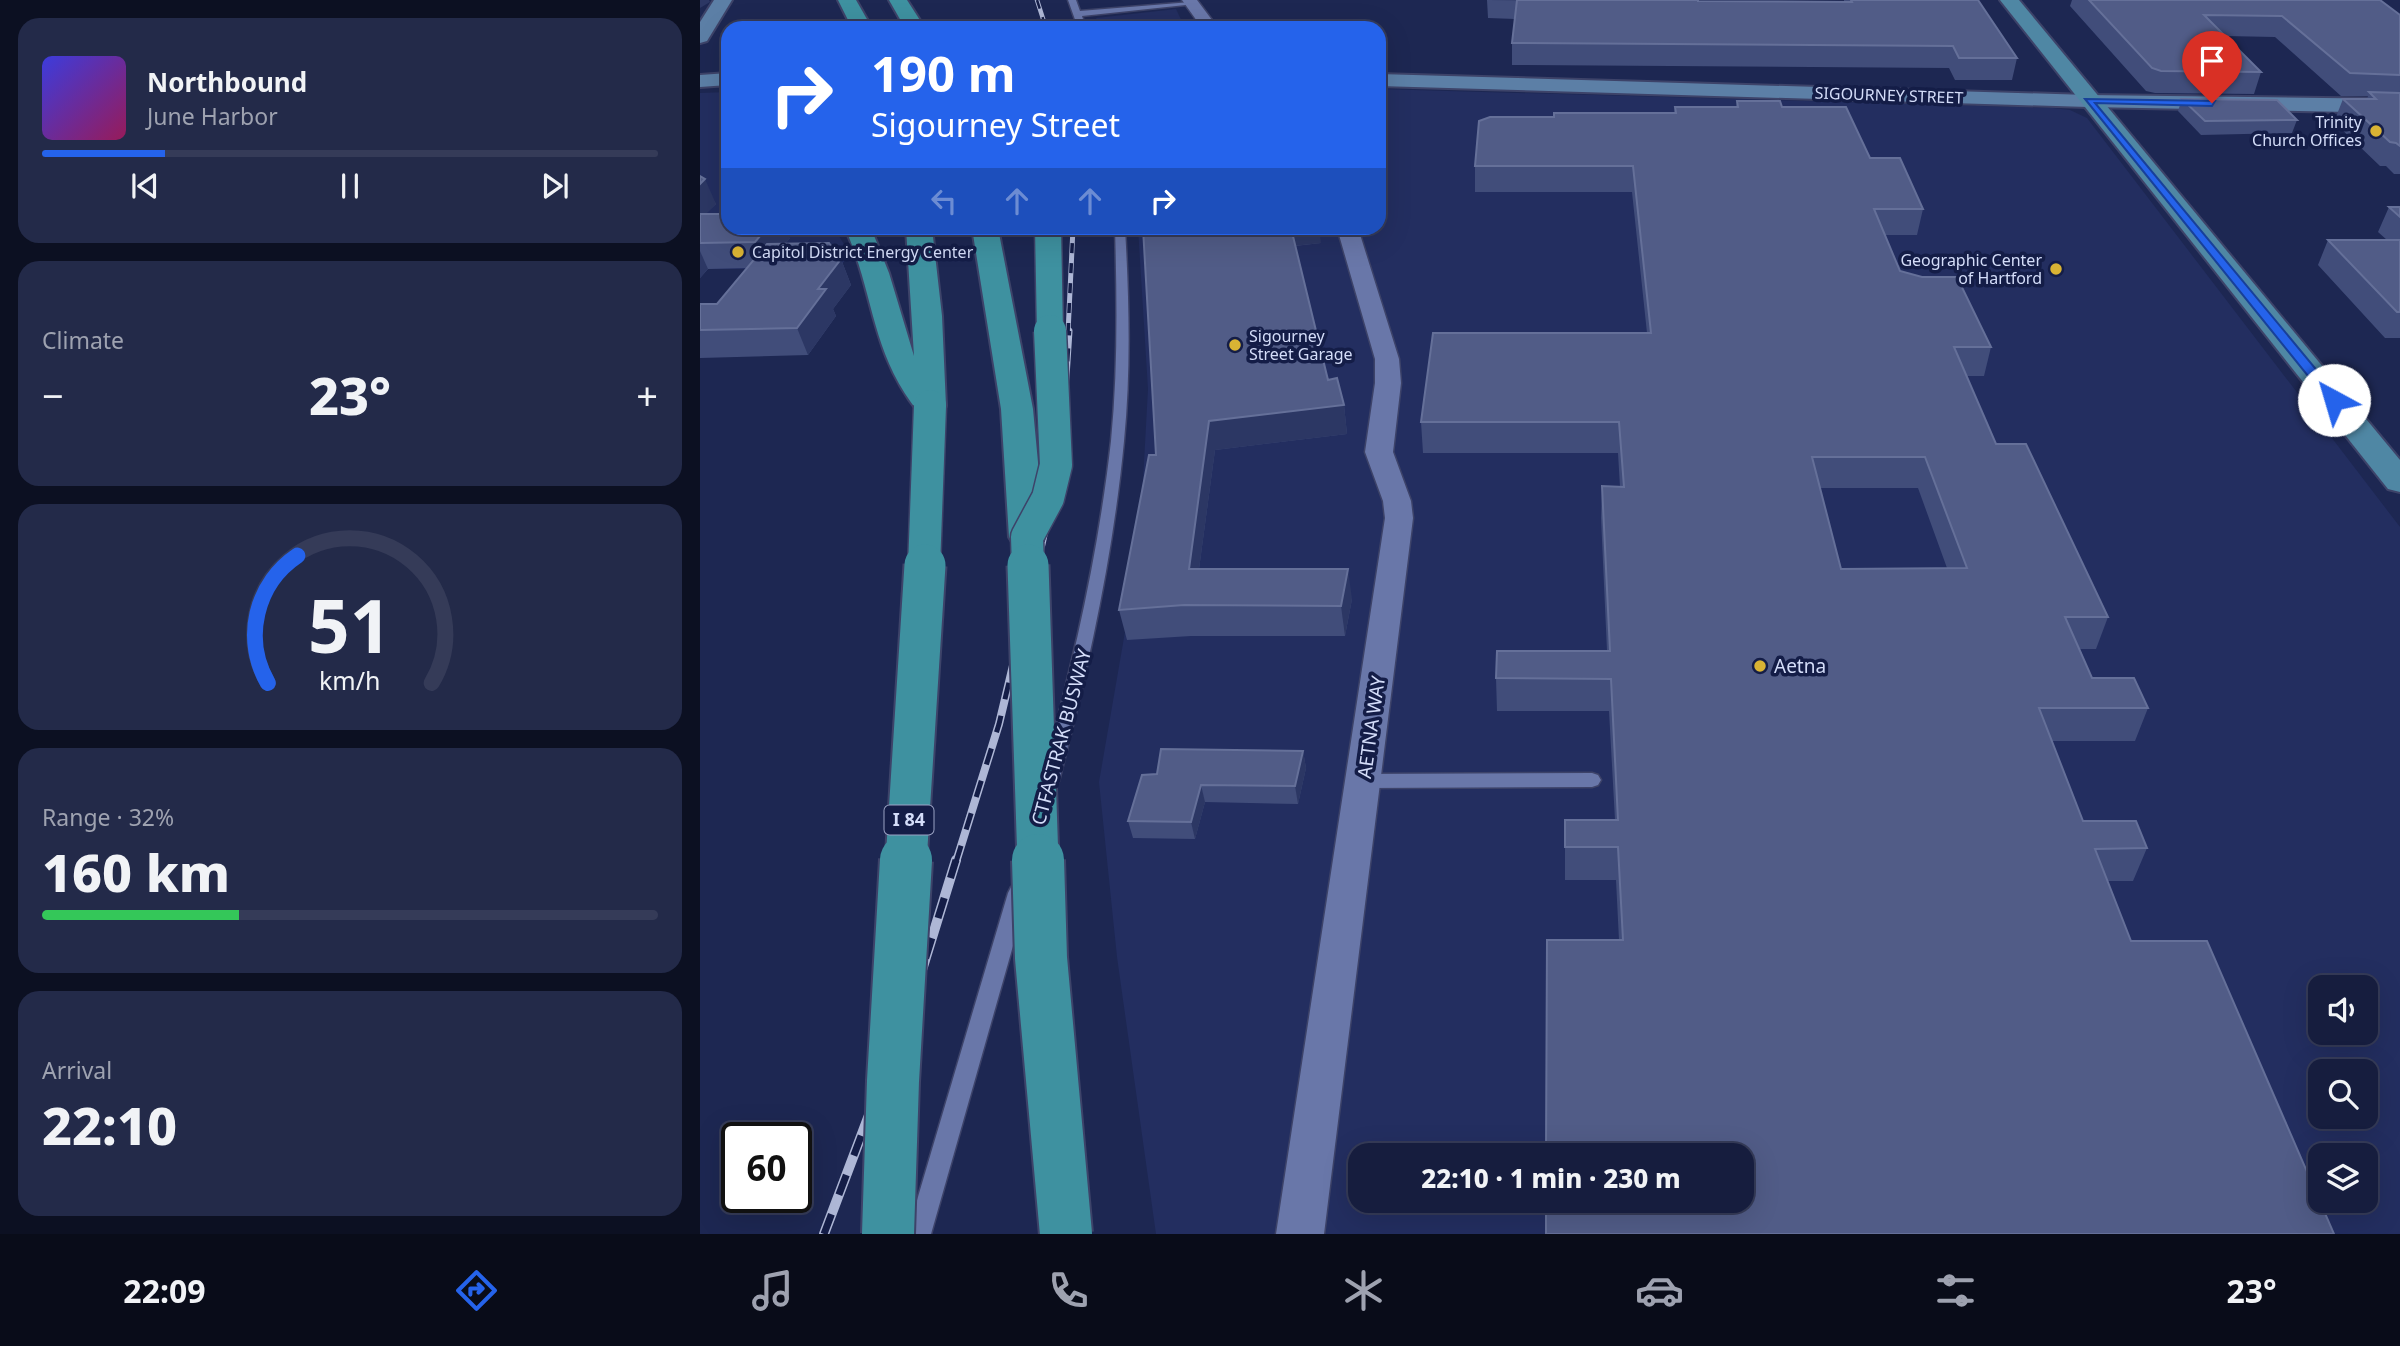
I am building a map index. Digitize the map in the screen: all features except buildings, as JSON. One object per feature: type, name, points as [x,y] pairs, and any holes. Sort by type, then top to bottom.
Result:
[{"type":"highway","points":[[847,0],[858,21]]},
{"type":"highway","points":[[898,0],[911,21]]},
{"type":"highway","points":[[861,235],[878,270],[897,355],[915,388],[930,406]]},
{"type":"highway","name":"I 84","points":[[888,1234],[894,1067],[929,492],[928,316],[920,235]]},
{"type":"highway","points":[[986,235],[1017,409],[1027,537],[1041,958],[1066,1234]]},
{"type":"highway","points":[[1027,537],[1048,498],[1056,465],[1048,300],[1048,235]]},
{"type":"main road","points":[[700,37],[723,0]]},
{"type":"main road","points":[[2009,0],[2088,101],[2400,482]]},
{"type":"main road","points":[[700,67],[721,66]]},
{"type":"main road","points":[[700,81],[721,80]]},
{"type":"main road","name":"SIGOURNEY STREET","points":[[1386,80],[2088,101],[2400,106]]},
{"type":"street","points":[[1190,2],[1205,21]]},
{"type":"street","name":"AETNA WAY","points":[[1300,1234],[1400,513],[1379,452],[1388,383],[1387,359],[1349,235]]},
{"type":"lane","points":[[1072,0],[1080,21]]},
{"type":"lane","points":[[1126,0],[1131,9]]},
{"type":"lane","points":[[1077,14],[1190,2]]},
{"type":"lane","name":"CTFASTRAK BUSWAY","points":[[919,1234],[1057,755],[1103,565],[1119,444],[1122,394],[1119,235]]},
{"type":"lane","points":[[1363,781],[1592,780]]},
{"type":"shaded area","points":[[1176,9],[1182,21],[1098,21],[1096,18]]},
{"type":"shaded area","name":"Aetna","points":[[1386,89],[2053,108],[2070,110],[2087,118],[2400,527],[2400,1234],[1156,1234],[1117,957],[1099,782],[1130,603],[1143,481],[1148,389],[1138,235],[1386,235]]},
{"type":"shaded area","points":[[721,92],[721,235],[838,235],[850,254],[838,269],[700,269],[700,93]]},
{"type":"railway","points":[[1037,0],[1044,21]]},
{"type":"railway","points":[[1068,333],[1073,235]]},
{"type":"railway","points":[[1037,567],[1058,450],[1069,331]]},
{"type":"railway","points":[[956,862],[999,724],[1037,565]]},
{"type":"railway","points":[[824,1234],[913,999],[956,860]]},
{"type":"place","name":"Trinity Church Offices","points":[[2376,131]]},
{"type":"place","name":"Capitol District Energy Center","points":[[738,252]]},
{"type":"place","name":"Geographic Center of Hartford","points":[[2056,269]]},
{"type":"place","name":"Sigourney Street Garage","points":[[1235,345]]},
{"type":"place","name":"Aetna","points":[[1760,666]]},
{"type":"route","points":[[2212,103],[2088,101],[2334,400]]}]
